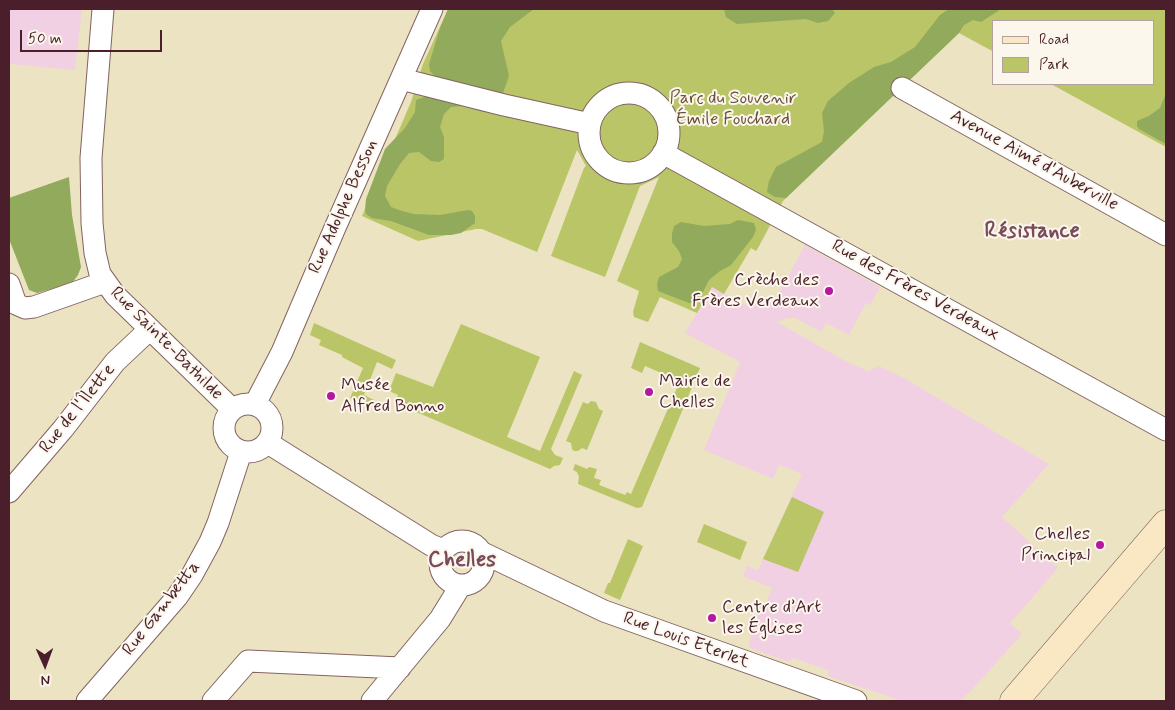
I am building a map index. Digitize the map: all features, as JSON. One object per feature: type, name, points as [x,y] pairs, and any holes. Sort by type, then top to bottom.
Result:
[{"type":"street","name":"Rue Sainte-Bathilde","points":[[104,9],[91,158],[94,246],[100,274],[105,282],[232,409]]},
{"type":"street","name":"Rue Adolphe Besson","points":[[255,404],[282,352],[432,9]]},
{"type":"street","points":[[401,78],[504,105],[590,124]]},
{"type":"street","name":"Avenue Aimé d'Auberville","points":[[902,88],[1166,235]]},
{"type":"street","points":[[632,93],[653,101],[661,110],[666,120],[668,142],[664,153],[652,165],[636,172],[625,173],[614,170],[596,156],[591,146],[590,124],[594,113],[601,104],[621,94],[632,93]]},
{"type":"street","name":"Rue des Frères Verdeaux","points":[[664,153],[1166,430]]},
{"type":"street","points":[[9,284],[16,304],[25,308],[34,307],[105,282]]},
{"type":"street","name":"Rue de l'Îlette","points":[[9,492],[115,362],[150,328]]},
{"type":"street","points":[[255,404],[262,408],[271,420],[272,428],[268,443],[256,451],[241,452],[229,443],[223,430],[227,415],[239,405],[255,404]]},
{"type":"street","points":[[268,443],[431,545],[443,550]]},
{"type":"street","name":"Rue Gambetta","points":[[87,701],[176,597],[192,575],[215,530],[241,452]]},
{"type":"street","points":[[1014,701],[1166,524]]},
{"type":"street","points":[[480,576],[484,564],[481,552],[476,545],[466,541],[453,542],[443,550],[440,556],[440,569],[448,580],[461,585],[468,584],[480,576],[520,570]]},
{"type":"street","name":"Rue Louis Eterlet","points":[[481,552],[604,611],[856,701]]},
{"type":"street","points":[[372,701],[440,619],[461,585]]},
{"type":"street","points":[[213,701],[248,661],[400,668]]},
{"type":"shaded area","points":[[9,9],[82,9],[75,70],[9,64]]},
{"type":"shaded area","points":[[805,245],[880,287],[870,305],[866,303],[849,335],[826,323],[821,332],[796,318],[786,318],[777,322],[849,363],[868,371],[879,366],[902,377],[1049,464],[1002,517],[1058,568],[1010,623],[1022,634],[970,692],[959,701],[903,701],[830,677],[828,670],[793,658],[787,661],[750,648],[749,643],[755,620],[763,611],[772,588],[743,576],[747,566],[758,570],[802,474],[779,465],[773,479],[704,450],[740,362],[685,333],[712,287],[751,308],[757,296],[773,304]]},
{"type":"green space","name":"Parc du Souvenir Émile Fouchard","points":[[448,9],[1166,9],[1166,147],[1053,85],[1155,85],[1155,20],[992,20],[992,51],[959,33],[783,201],[758,248],[756,251],[751,248],[724,294],[712,287],[697,313],[660,297],[648,322],[634,317],[633,312],[639,291],[617,281],[659,177],[640,186],[605,277],[551,256],[586,166],[577,150],[537,252],[482,229],[418,241],[362,216],[411,102],[423,64]]},
{"type":"green space","points":[[448,9],[534,9],[510,27],[501,41],[509,76],[503,93],[493,108],[483,112],[464,106],[451,107],[444,114],[440,127],[444,137],[444,159],[439,162],[431,161],[419,152],[409,153],[387,186],[385,196],[391,207],[402,211],[414,214],[440,215],[468,210],[472,211],[475,216],[475,223],[461,233],[429,235],[391,221],[372,218],[366,214],[365,210],[366,199],[385,149],[405,128],[415,112],[416,100],[438,95],[444,86],[430,71],[429,64]]},
{"type":"green space","points":[[724,9],[832,9],[835,13],[828,21],[818,23],[806,19],[737,24],[726,17]]},
{"type":"green space","points":[[949,9],[1001,9],[981,22],[973,20],[964,25],[959,33],[786,198],[775,197],[767,192],[769,181],[776,167],[822,142],[824,131],[822,113],[828,101],[849,83],[874,67],[891,62],[915,47],[940,15]]},
{"type":"green space","points":[[1166,93],[1166,144],[1139,129],[1137,121],[1149,116],[1160,108]]},
{"type":"green space","points":[[69,177],[72,215],[81,267],[72,283],[37,293],[29,290],[9,239],[9,198]]},
{"type":"green space","points":[[738,220],[754,223],[756,230],[753,237],[731,265],[709,280],[699,300],[689,303],[658,291],[659,277],[678,267],[682,259],[672,242],[674,226],[681,222],[704,226],[730,224]]},
{"type":"green space","points":[[314,323],[396,360],[392,369],[377,362],[364,395],[374,400],[370,408],[350,398],[363,368],[342,357],[342,355],[319,345],[321,340],[310,335]]},
{"type":"green space","points":[[461,324],[540,357],[507,437],[540,451],[574,371],[582,375],[551,449],[555,455],[563,458],[560,465],[550,469],[395,403],[398,395],[389,391],[396,373],[433,387]]},
{"type":"green space","points":[[640,342],[700,368],[642,507],[637,508],[578,484],[579,477],[577,472],[573,470],[575,464],[587,469],[589,467],[597,469],[594,478],[601,480],[599,485],[625,495],[627,492],[631,494],[680,381],[645,366],[642,373],[631,368]]},
{"type":"green space","points":[[591,401],[596,402],[599,409],[603,411],[587,450],[582,448],[574,451],[571,443],[566,441],[583,402],[588,404]]},
{"type":"green space","points":[[792,497],[824,512],[798,572],[763,559]]},
{"type":"green space","points":[[704,524],[747,542],[740,560],[697,542]]},
{"type":"green space","points":[[628,539],[643,546],[620,600],[604,593]]},
{"type":"place","name":"Crèche des Frères Verdeaux","points":[[829,291]]},
{"type":"place","name":"Mairie de Chelles","points":[[649,392]]},
{"type":"place","name":"Musée Alfred Bonno","points":[[331,396]]},
{"type":"place","name":"Chelles Principal","points":[[1100,545]]},
{"type":"place","name":"Centre d’Art les Églises","points":[[712,618]]},
{"type":"district","name":"Résistance","points":[[1032,232]]},
{"type":"district","name":"Chelles","points":[[462,561]]}]
